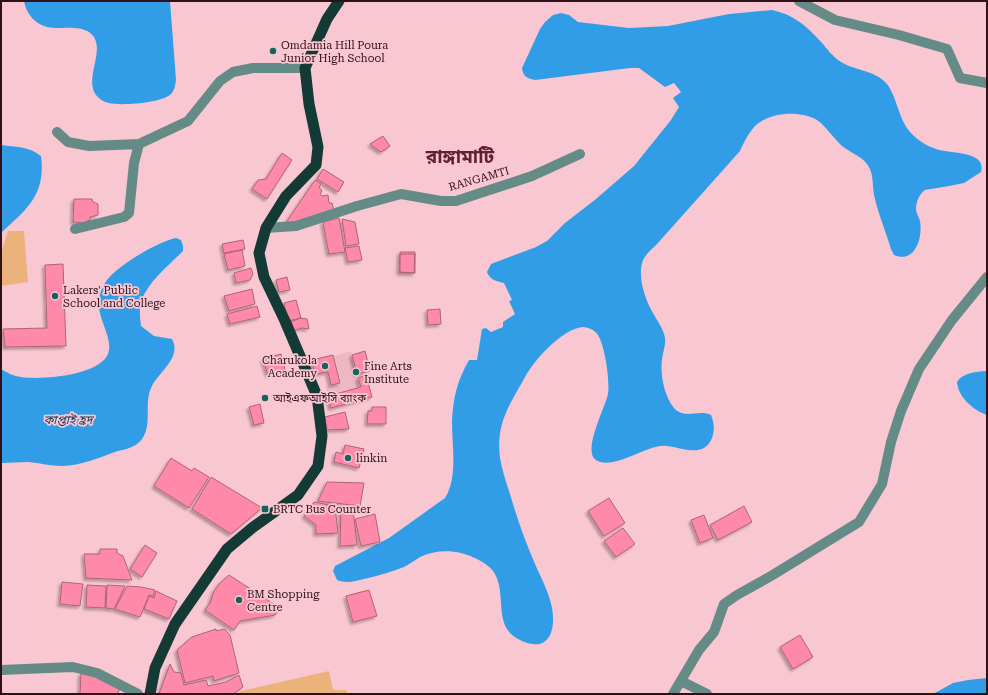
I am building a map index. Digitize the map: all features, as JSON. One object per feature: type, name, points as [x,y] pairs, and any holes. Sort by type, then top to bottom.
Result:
[{"type":"highway","points":[[150,694],[155,668],[175,624],[228,549],[252,528],[298,495],[318,466],[322,436],[317,396],[285,321],[264,277],[259,253],[266,228],[286,196],[316,165],[318,147],[309,104],[305,68],[327,19],[339,1]]},
{"type":"street","points":[[799,1],[835,20],[899,35],[947,49],[960,78],[987,83]]},
{"type":"street","points":[[57,132],[68,142],[88,146],[139,144],[188,121],[220,81],[233,72],[253,68],[305,68]]},
{"type":"street","points":[[75,229],[124,218],[129,213],[134,163],[139,144]]},
{"type":"street","name":"RANGAMTI","points":[[266,228],[296,226],[357,206],[401,194],[441,201],[456,201],[532,176],[580,154]]},
{"type":"street","points":[[674,694],[699,650],[714,632],[724,604],[859,522],[882,484],[901,411],[920,369],[952,320],[987,277]]},
{"type":"street","points":[[1,670],[73,667],[97,673],[138,694]]},
{"type":"street","points":[[681,681],[707,694]]},
{"type":"shaded area","points":[[8,231],[24,231],[28,282],[1,286],[1,252]]},
{"type":"shaded area","points":[[351,351],[359,387],[328,395],[326,387],[341,383],[334,356]]},
{"type":"shaded area","points":[[329,671],[333,690],[346,690],[348,694],[239,694],[241,691]]},
{"type":"water","points":[[24,1],[170,1],[176,80],[173,91],[166,97],[151,102],[115,104],[107,103],[102,100],[96,95],[92,80],[97,53],[95,38],[89,32],[81,29],[56,28],[39,24],[31,17]]},
{"type":"water","points":[[772,10],[787,15],[800,22],[841,62],[871,73],[882,79],[887,84],[894,96],[903,122],[916,138],[942,151],[973,156],[981,165],[981,172],[964,183],[925,190],[921,194],[918,198],[916,206],[921,228],[919,242],[912,253],[901,257],[894,255],[891,249],[874,195],[873,180],[870,169],[865,161],[842,146],[821,123],[810,117],[794,114],[777,115],[769,117],[756,125],[749,134],[740,151],[647,254],[641,266],[641,280],[645,295],[650,308],[662,328],[665,338],[662,356],[662,378],[665,391],[674,408],[678,412],[687,414],[706,413],[711,415],[714,432],[712,438],[704,448],[698,450],[686,450],[660,446],[615,462],[608,463],[596,460],[592,455],[593,439],[608,394],[608,373],[601,340],[597,333],[593,330],[582,327],[565,334],[548,347],[528,372],[508,407],[504,416],[499,446],[503,472],[518,521],[551,602],[553,624],[549,637],[544,642],[539,644],[531,644],[512,635],[506,628],[503,619],[500,589],[498,580],[493,571],[487,565],[461,553],[445,551],[430,553],[420,557],[404,567],[379,575],[350,582],[337,580],[333,571],[335,566],[389,538],[445,498],[449,490],[453,471],[452,422],[455,397],[461,375],[469,360],[477,360],[482,329],[486,328],[491,332],[503,327],[503,322],[515,314],[509,301],[512,300],[504,283],[494,280],[488,275],[487,272],[491,264],[536,247],[547,241],[565,223],[596,199],[634,166],[671,120],[679,107],[673,98],[681,92],[674,83],[665,87],[639,68],[535,80],[527,77],[524,75],[522,68],[540,29],[545,22],[553,15],[561,13],[569,15],[578,22],[629,28],[668,26],[729,14]]},
{"type":"water","points":[[1,145],[31,150],[41,156],[42,170],[41,181],[33,200],[1,233]]},
{"type":"water","name":"কাপ্তাই হ্রদ","points":[[176,238],[181,240],[183,251],[154,280],[144,294],[140,304],[141,326],[154,336],[172,339],[174,346],[174,352],[169,364],[156,380],[149,393],[148,420],[142,439],[131,447],[90,461],[69,466],[54,466],[28,462],[1,463],[1,369],[18,377],[41,378],[80,372],[101,363],[107,356],[109,350],[108,338],[100,312],[99,303],[100,294],[105,283],[118,270],[148,249]]},
{"type":"water","points":[[987,371],[987,415],[977,410],[963,398],[957,382],[966,374]]},
{"type":"water","points":[[987,678],[987,694],[933,694],[953,683]]},
{"type":"building","points":[[383,136],[390,146],[381,152],[370,144]]},
{"type":"building","points":[[282,153],[292,160],[267,199],[252,189],[258,180],[266,179]]},
{"type":"building","points":[[323,169],[344,182],[338,192],[317,179]]},
{"type":"building","points":[[315,180],[321,184],[319,187],[322,191],[320,194],[322,196],[328,195],[329,203],[332,203],[335,214],[285,224]]},
{"type":"building","points":[[74,199],[92,199],[93,202],[98,204],[98,215],[90,217],[90,220],[85,223],[73,222]]},
{"type":"building","points":[[339,218],[345,252],[329,254],[323,222]]},
{"type":"building","points":[[342,219],[355,222],[359,244],[346,246]]},
{"type":"building","points":[[243,240],[245,249],[224,253],[222,244]]},
{"type":"building","points":[[359,246],[362,260],[348,262],[345,248]]},
{"type":"building","points":[[242,250],[245,266],[228,270],[224,254]]},
{"type":"building","points":[[400,252],[415,252],[415,273],[400,273]]},
{"type":"building","points":[[400,254],[415,254],[414,273],[399,272]]},
{"type":"building","name":"Lakers' Public School and College","points":[[63,264],[66,346],[5,347],[3,329],[47,328],[45,265]]},
{"type":"building","points":[[251,268],[253,274],[250,280],[236,283],[234,273]]},
{"type":"building","points":[[287,277],[290,290],[279,292],[276,280]]},
{"type":"building","points":[[252,289],[255,304],[229,311],[224,296]]},
{"type":"building","points":[[296,300],[301,318],[288,321],[284,303]]},
{"type":"building","points":[[257,306],[260,317],[230,324],[227,314]]},
{"type":"building","points":[[440,309],[441,324],[428,325],[427,310]]},
{"type":"building","points":[[300,318],[307,319],[309,329],[302,328],[292,331],[289,323]]},
{"type":"building","points":[[365,351],[370,371],[357,374],[352,355]]},
{"type":"building","points":[[281,354],[285,370],[268,375],[263,359]]},
{"type":"building","name":"Charukola Academy","points":[[333,355],[340,383],[331,385],[328,372],[315,374],[312,360]]},
{"type":"building","points":[[366,375],[372,397],[331,408],[328,396],[361,387],[358,378]]},
{"type":"building","points":[[260,404],[264,423],[254,425],[249,407]]},
{"type":"building","points":[[372,407],[386,407],[386,424],[367,424],[368,411],[372,411]]},
{"type":"building","points":[[345,412],[349,429],[327,430],[325,417]]},
{"type":"building","name":"linkin","points":[[345,445],[364,449],[359,468],[334,462],[336,452],[343,454]]},
{"type":"building","points":[[171,458],[192,471],[194,468],[209,477],[189,508],[154,486]]},
{"type":"building","points":[[211,477],[262,508],[231,534],[192,509]]},
{"type":"building","points":[[327,482],[364,483],[360,506],[318,501]]},
{"type":"building","points":[[609,498],[625,523],[604,536],[588,511]]},
{"type":"building","points":[[314,502],[335,506],[338,533],[316,534],[316,525],[304,516]]},
{"type":"building","points":[[744,506],[752,522],[718,540],[710,525]]},
{"type":"building","points":[[341,509],[353,509],[357,545],[340,546]]},
{"type":"building","points":[[375,514],[380,542],[361,546],[355,519]]},
{"type":"building","points":[[704,515],[713,538],[700,543],[691,520]]},
{"type":"building","points":[[623,528],[635,544],[616,557],[604,541]]},
{"type":"building","points":[[145,545],[157,553],[142,577],[130,569]]},
{"type":"building","points":[[100,549],[117,549],[117,553],[123,556],[132,580],[86,578],[84,554],[100,554]]},
{"type":"building","name":"BM Shopping Centre","points":[[229,575],[280,608],[275,615],[240,621],[234,630],[205,610],[210,603],[214,591]]},
{"type":"building","points":[[62,582],[83,584],[80,606],[60,604]]},
{"type":"building","points":[[87,585],[106,586],[105,608],[86,607]]},
{"type":"building","points":[[107,585],[125,586],[114,609],[106,608]]},
{"type":"building","points":[[127,586],[155,590],[153,596],[149,595],[140,617],[115,609]]},
{"type":"building","points":[[369,590],[377,616],[353,622],[346,596]]},
{"type":"building","points":[[156,591],[177,601],[169,619],[144,609],[149,596],[154,598]]},
{"type":"building","points":[[216,629],[216,631],[224,629],[230,635],[239,673],[214,681],[213,676],[185,683],[177,650],[192,637]]},
{"type":"building","points":[[800,635],[813,657],[793,669],[780,647]]},
{"type":"building","points":[[170,664],[174,672],[181,673],[184,685],[206,680],[208,686],[226,682],[239,675],[243,687],[233,694],[159,694]]},
{"type":"building","points":[[81,673],[91,674],[118,687],[119,691],[117,694],[80,694]]},
{"type":"place","name":"Omdamia Hill Poura Junior High School","points":[[273,51]]},
{"type":"place","name":"Lakers' Public School and College","points":[[55,296]]},
{"type":"place","name":"Charukola Academy","points":[[325,366]]},
{"type":"place","name":"Fine Arts Institute","points":[[356,372]]},
{"type":"place","name":"আইএফআইসি ব্যাংক","points":[[265,398]]},
{"type":"place","name":"linkin","points":[[348,458]]},
{"type":"place","name":"BRTC Bus Counter","points":[[265,509]]},
{"type":"place","name":"BM Shopping Centre","points":[[239,600]]},
{"type":"district","name":"রাঙ্গামাটি","points":[[460,156]]}]
